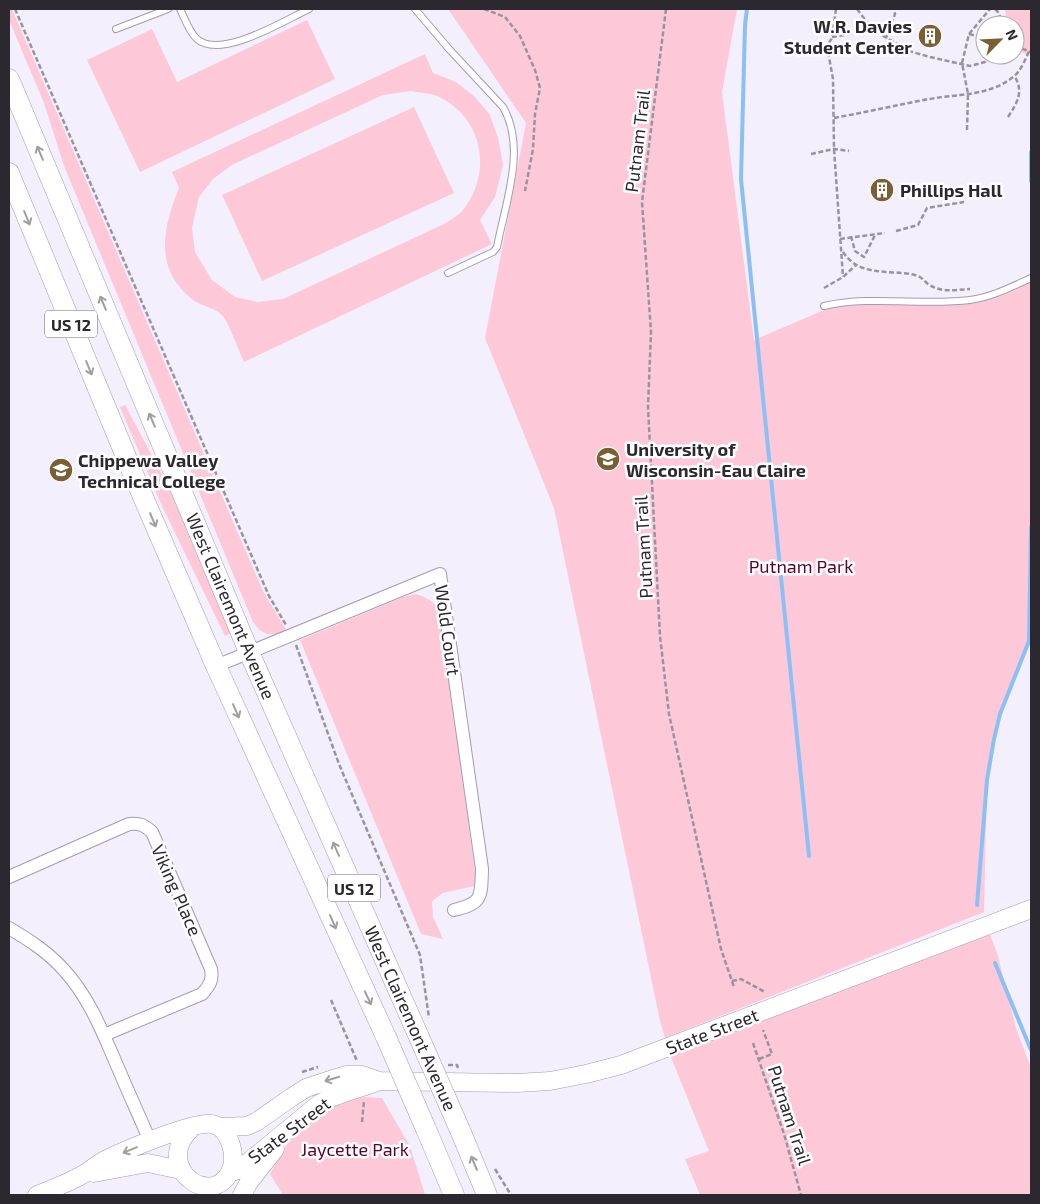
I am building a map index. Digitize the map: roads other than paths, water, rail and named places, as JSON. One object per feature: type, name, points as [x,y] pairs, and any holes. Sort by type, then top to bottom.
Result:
[{"type":"main road","name":"West Clairemont Avenue","points":[[9,79],[249,652],[487,1195]]},
{"type":"main road","name":"West Clairemont Avenue","points":[[9,173],[134,476],[216,666],[386,1037],[426,1129],[448,1190]]},
{"type":"main road","name":"State Street","points":[[221,1127],[247,1126],[256,1122],[306,1088],[347,1075],[362,1075],[379,1081],[517,1083],[550,1081],[586,1074],[645,1056],[1031,909]]},
{"type":"main road","name":"State Street","points":[[222,1184],[307,1112],[332,1096],[349,1090],[364,1088],[379,1081]]},
{"type":"main road","points":[[242,1195],[249,1182],[297,1122]]},
{"type":"main road","points":[[37,1195],[84,1174],[104,1161],[150,1141],[207,1123],[221,1127],[231,1145],[233,1165],[222,1184],[201,1186],[192,1182],[183,1173],[148,1163],[84,1174]]},
{"type":"main road","points":[[190,1195],[178,1153],[180,1143],[192,1127]]},
{"type":"street","name":"Wold Court","points":[[216,666],[440,574],[482,869],[481,890],[476,902],[454,910]]},
{"type":"street","name":"Viking Place","points":[[9,877],[129,824],[138,823],[152,832],[212,968],[213,978],[202,994],[104,1035]]},
{"type":"street","points":[[9,928],[30,940],[64,970],[90,1005],[150,1141]]},
{"type":"lane","points":[[116,29],[168,9]]},
{"type":"lane","points":[[180,9],[197,39],[214,46],[224,46],[244,40],[309,9]]},
{"type":"lane","points":[[415,9],[503,107],[514,136],[513,167],[497,247],[493,252],[448,273]]},
{"type":"lane","points":[[824,306],[843,302],[939,302],[970,300],[1001,292],[1031,278]]},
{"type":"waterway","points":[[747,9],[741,179],[809,856]]},
{"type":"waterway","points":[[1031,152],[1031,181]]},
{"type":"waterway","points":[[977,905],[987,780],[994,739],[1000,714],[1029,641],[1031,527]]},
{"type":"waterway","points":[[995,963],[1031,1050]]},
{"type":"place","name":"W.R. Davies Student Center","points":[[930,36]]},
{"type":"place","name":"Phillips Hall","points":[[882,190]]},
{"type":"place","name":"University of Wisconsin-Eau Claire","points":[[608,459]]},
{"type":"place","name":"Chippewa Valley Technical College","points":[[61,470]]},
{"type":"park label","name":"Putnam Park","points":[[801,566]]},
{"type":"park label","name":"Jaycette Park","points":[[355,1149]]}]
